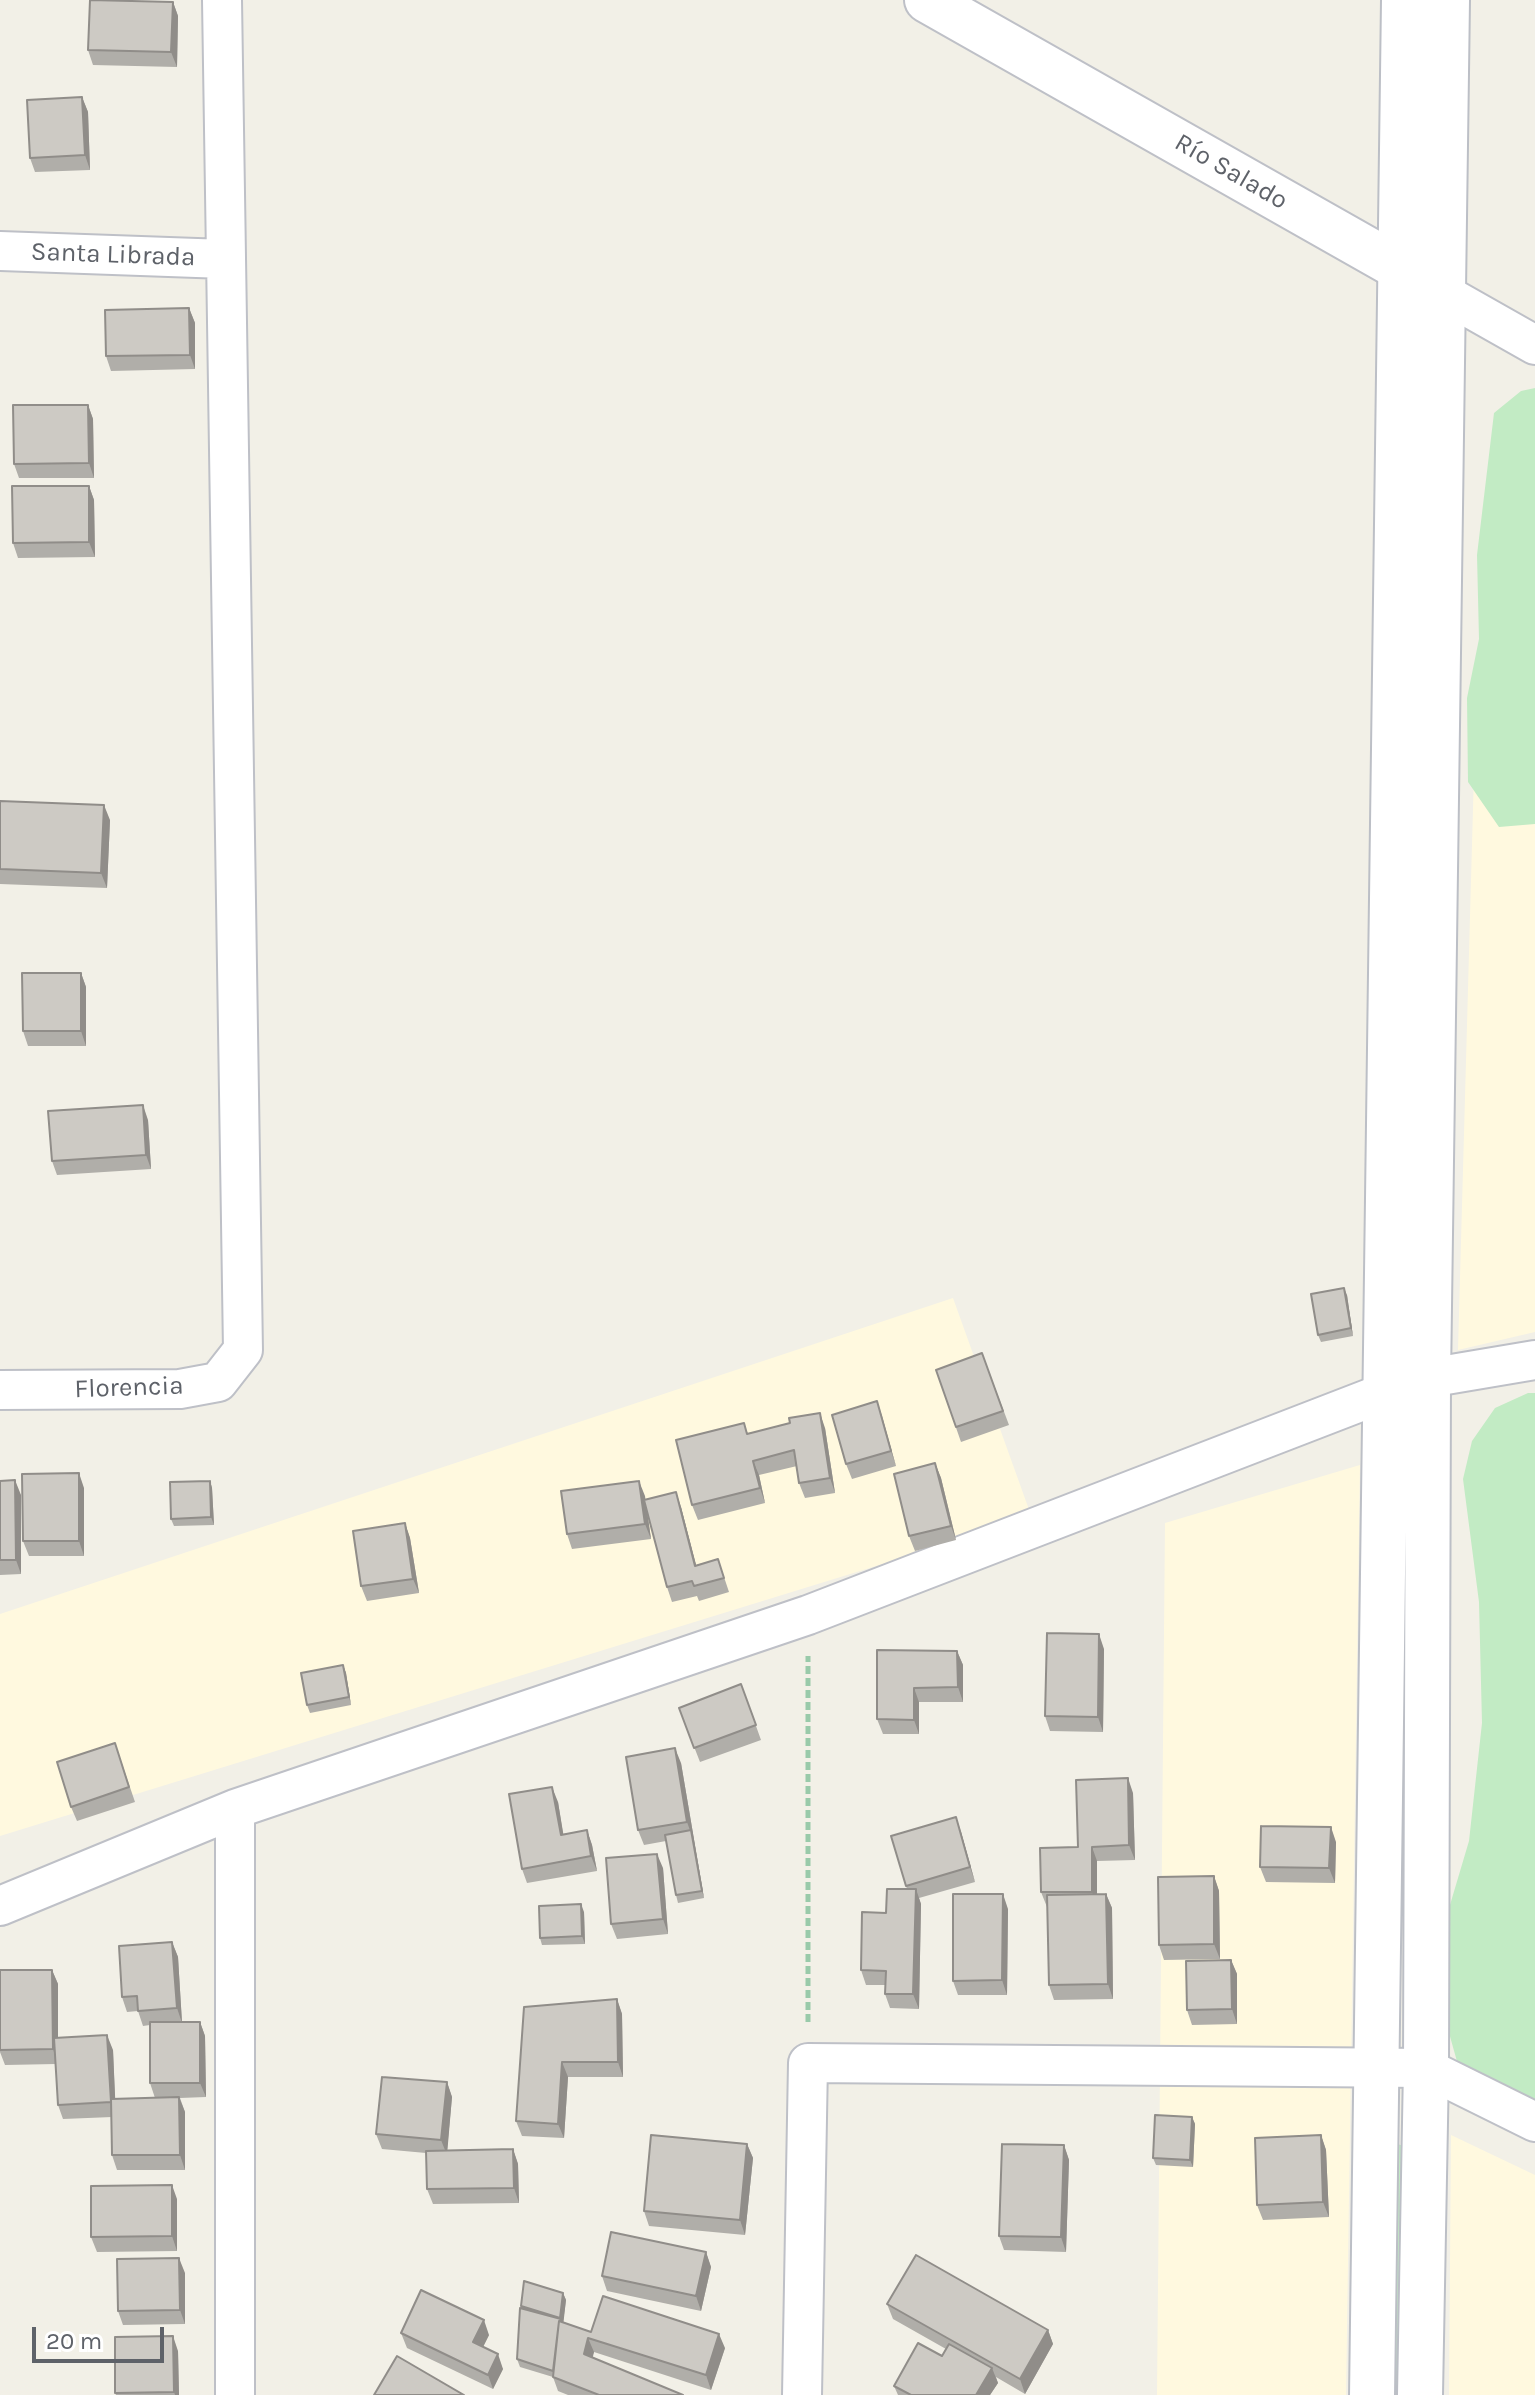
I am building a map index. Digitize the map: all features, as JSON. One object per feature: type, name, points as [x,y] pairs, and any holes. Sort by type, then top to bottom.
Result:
[{"type":"main road","name":"Río Salado","points":[[927,0],[1443,293]]},
{"type":"main road","points":[[1372,2395],[1404,0]]},
{"type":"main road","points":[[1420,2395],[1426,2068],[1428,1378],[1447,0]]},
{"type":"street","points":[[222,0],[225,259]]},
{"type":"street","name":"Santa Librada","points":[[0,251],[225,259]]},
{"type":"street","name":"Florencia","points":[[0,1390],[180,1389],[218,1382],[243,1350],[225,259]]},
{"type":"street","name":"Río Salado","points":[[1443,293],[1535,345]]},
{"type":"street","points":[[1428,1378],[1535,1360]]},
{"type":"street","points":[[0,1906],[235,1809],[808,1615],[1386,1392]]},
{"type":"street","points":[[235,1809],[235,2395]]},
{"type":"street","points":[[802,2395],[808,2063],[1426,2068],[1535,2122]]},
{"type":"path","points":[[808,1615],[808,2063]]},
{"type":"shaded area","points":[[1474,772],[1535,774],[1535,1332],[1458,1350]]},
{"type":"shaded area","points":[[953,1298],[1032,1518],[0,1836],[0,1614]]},
{"type":"shaded area","points":[[1360,1465],[1346,2395],[1157,2395],[1165,1523]]},
{"type":"shaded area","points":[[1451,2135],[1535,2175],[1535,2395],[1449,2395]]},
{"type":"green space","points":[[1535,388],[1535,824],[1499,827],[1468,782],[1467,698],[1479,639],[1477,555],[1494,413],[1521,391]]},
{"type":"green space","points":[[1528,1393],[1535,1393],[1535,2101],[1458,2065],[1437,1990],[1436,1952],[1469,1841],[1482,1723],[1479,1602],[1463,1479],[1472,1441],[1495,1408]]},
{"type":"green space","points":[[1394,2143],[1404,2146],[1402,2395],[1389,2395]]},
{"type":"building","points":[[90,0],[173,2],[171,52],[88,50]]},
{"type":"building","points":[[82,97],[85,155],[30,158],[27,100]]},
{"type":"building","points":[[189,308],[190,355],[106,356],[105,310]]},
{"type":"building","points":[[13,405],[88,405],[89,463],[14,464]]},
{"type":"building","points":[[12,486],[89,486],[89,542],[13,543]]},
{"type":"building","points":[[0,801],[104,805],[101,873],[0,869]]},
{"type":"building","points":[[22,973],[81,973],[81,1031],[23,1031]]},
{"type":"building","points":[[143,1105],[146,1155],[52,1161],[48,1111]]},
{"type":"building","points":[[1344,1288],[1351,1328],[1318,1335],[1311,1294]]},
{"type":"building","points":[[982,1353],[1003,1411],[956,1427],[936,1370]]},
{"type":"building","points":[[877,1401],[891,1451],[846,1464],[832,1415]]},
{"type":"building","points":[[820,1413],[830,1478],[799,1483],[794,1450],[753,1461],[760,1488],[692,1505],[676,1440],[744,1423],[747,1434],[790,1423],[789,1418]]},
{"type":"building","points":[[935,1463],[951,1526],[909,1536],[894,1474]]},
{"type":"building","points":[[79,1473],[79,1541],[23,1541],[22,1474]]},
{"type":"building","points":[[15,1480],[16,1560],[0,1560],[0,1481]]},
{"type":"building","points":[[210,1481],[211,1517],[171,1519],[170,1482]]},
{"type":"building","points":[[639,1481],[645,1524],[567,1534],[561,1491]]},
{"type":"building","points":[[676,1492],[695,1566],[718,1559],[724,1578],[694,1586],[692,1581],[667,1587],[644,1500]]},
{"type":"building","points":[[405,1523],[413,1579],[361,1586],[353,1531]]},
{"type":"building","points":[[1047,1633],[1099,1634],[1098,1717],[1045,1716]]},
{"type":"building","points":[[877,1650],[957,1651],[958,1687],[914,1688],[914,1720],[877,1719]]},
{"type":"building","points":[[343,1665],[349,1697],[307,1705],[301,1673]]},
{"type":"building","points":[[741,1684],[756,1725],[694,1748],[679,1708]]},
{"type":"building","points":[[115,1743],[129,1787],[71,1807],[57,1762]]},
{"type":"building","points":[[675,1748],[687,1822],[638,1830],[626,1757]]},
{"type":"building","points":[[1128,1778],[1129,1845],[1092,1847],[1092,1892],[1041,1892],[1040,1848],[1078,1847],[1076,1780]]},
{"type":"building","points":[[552,1787],[561,1835],[587,1830],[591,1856],[522,1869],[509,1794]]},
{"type":"building","points":[[956,1817],[970,1867],[906,1886],[891,1836]]},
{"type":"building","points":[[1261,1826],[1331,1827],[1329,1868],[1260,1867]]},
{"type":"building","points":[[691,1830],[702,1891],[676,1895],[665,1835]]},
{"type":"building","points":[[657,1854],[663,1919],[611,1924],[606,1858]]},
{"type":"building","points":[[1214,1876],[1214,1944],[1159,1945],[1158,1877]]},
{"type":"building","points":[[887,1889],[916,1889],[913,1994],[885,1994],[886,1971],[861,1970],[862,1912],[886,1913]]},
{"type":"building","points":[[953,1894],[1003,1894],[1002,1980],[953,1981]]},
{"type":"building","points":[[1106,1894],[1108,1984],[1049,1985],[1047,1895]]},
{"type":"building","points":[[581,1904],[582,1936],[540,1938],[539,1906]]},
{"type":"building","points":[[172,1942],[177,2008],[138,2011],[137,1996],[122,1997],[119,1946]]},
{"type":"building","points":[[1231,1960],[1232,2009],[1187,2010],[1186,1961]]},
{"type":"building","points":[[0,1970],[52,1970],[53,2049],[0,2050]]},
{"type":"building","points":[[617,1999],[618,2062],[562,2062],[558,2124],[516,2121],[524,2007]]},
{"type":"building","points":[[150,2022],[200,2022],[200,2083],[150,2083]]},
{"type":"building","points":[[107,2035],[111,2102],[58,2105],[54,2038]]},
{"type":"building","points":[[382,2077],[447,2082],[441,2140],[376,2134]]},
{"type":"building","points":[[179,2097],[180,2155],[112,2155],[111,2099]]},
{"type":"building","points":[[1155,2115],[1192,2117],[1190,2160],[1153,2158]]},
{"type":"building","points":[[651,2135],[747,2144],[740,2220],[644,2211]]},
{"type":"building","points":[[1321,2135],[1323,2202],[1257,2205],[1255,2138]]},
{"type":"building","points":[[1002,2144],[1064,2145],[1061,2237],[999,2236]]},
{"type":"building","points":[[513,2149],[514,2188],[427,2189],[426,2151]]},
{"type":"building","points":[[172,2185],[172,2236],[91,2237],[91,2186]]},
{"type":"building","points":[[611,2232],[706,2252],[696,2296],[602,2276]]},
{"type":"building","points":[[916,2255],[1048,2330],[1020,2379],[887,2304]]},
{"type":"building","points":[[179,2258],[180,2310],[118,2311],[117,2259]]},
{"type":"building","points":[[524,2281],[563,2293],[560,2318],[521,2306]]},
{"type":"building","points":[[421,2290],[484,2320],[473,2342],[498,2354],[488,2375],[401,2333]]},
{"type":"building","points":[[603,2296],[719,2334],[706,2375],[588,2338],[584,2354],[683,2395],[599,2395],[553,2377],[559,2321],[591,2332]]},
{"type":"building","points":[[520,2308],[561,2319],[553,2371],[517,2359]]},
{"type":"building","points":[[173,2336],[174,2392],[115,2393],[115,2337]]},
{"type":"building","points":[[918,2343],[942,2356],[949,2344],[992,2368],[976,2395],[911,2395],[894,2386]]},
{"type":"building","points":[[397,2356],[464,2395],[374,2395]]}]
